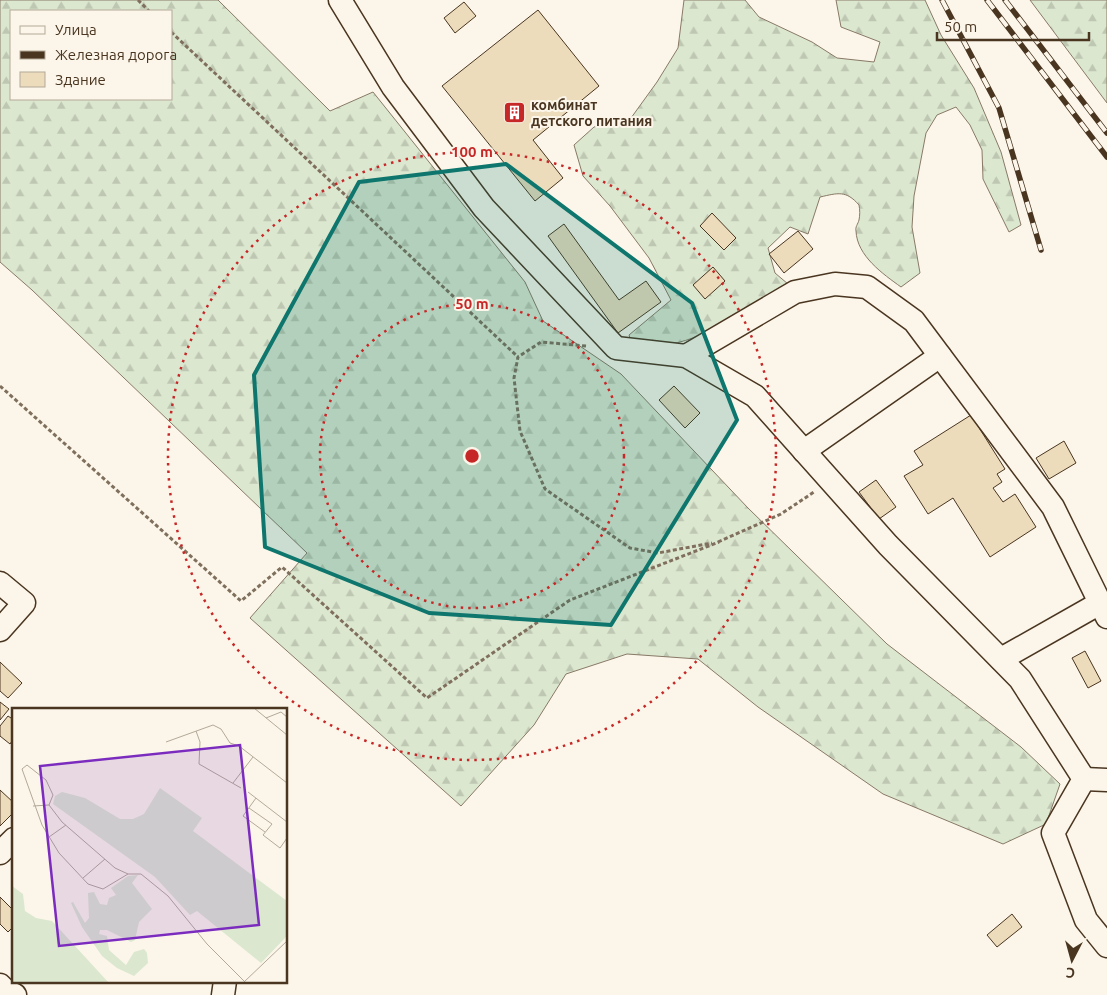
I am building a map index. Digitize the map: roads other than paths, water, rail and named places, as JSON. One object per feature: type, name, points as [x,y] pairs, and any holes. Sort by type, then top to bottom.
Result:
[{"type":"lane","points":[[340,0],[393,86],[484,208],[616,348],[686,356],[755,396],[888,545],[1020,679],[1084,779]]},
{"type":"lane","points":[[686,356],[795,292],[835,284],[867,287],[914,320],[1053,507],[1104,610],[1000,659]]},
{"type":"lane","points":[[804,450],[940,356]]},
{"type":"lane","points":[[0,583],[24,604],[0,630]]},
{"type":"lane","points":[[1084,779],[1107,780]]},
{"type":"lane","points":[[1084,779],[1053,833],[1086,920],[1107,946]]},
{"type":"lane","points":[[0,853],[12,841]]},
{"type":"lane","points":[[223,995],[225,982]]},
{"type":"lane","points":[[0,985],[6,991],[15,995]]},
{"type":"railway","points":[[942,0],[999,108],[1041,250]]},
{"type":"railway","points":[[987,0],[1107,157]]},
{"type":"railway","points":[[1005,0],[1107,133]]},
{"type":"place","name":"комбинат детского питания","points":[[515,113]]}]
